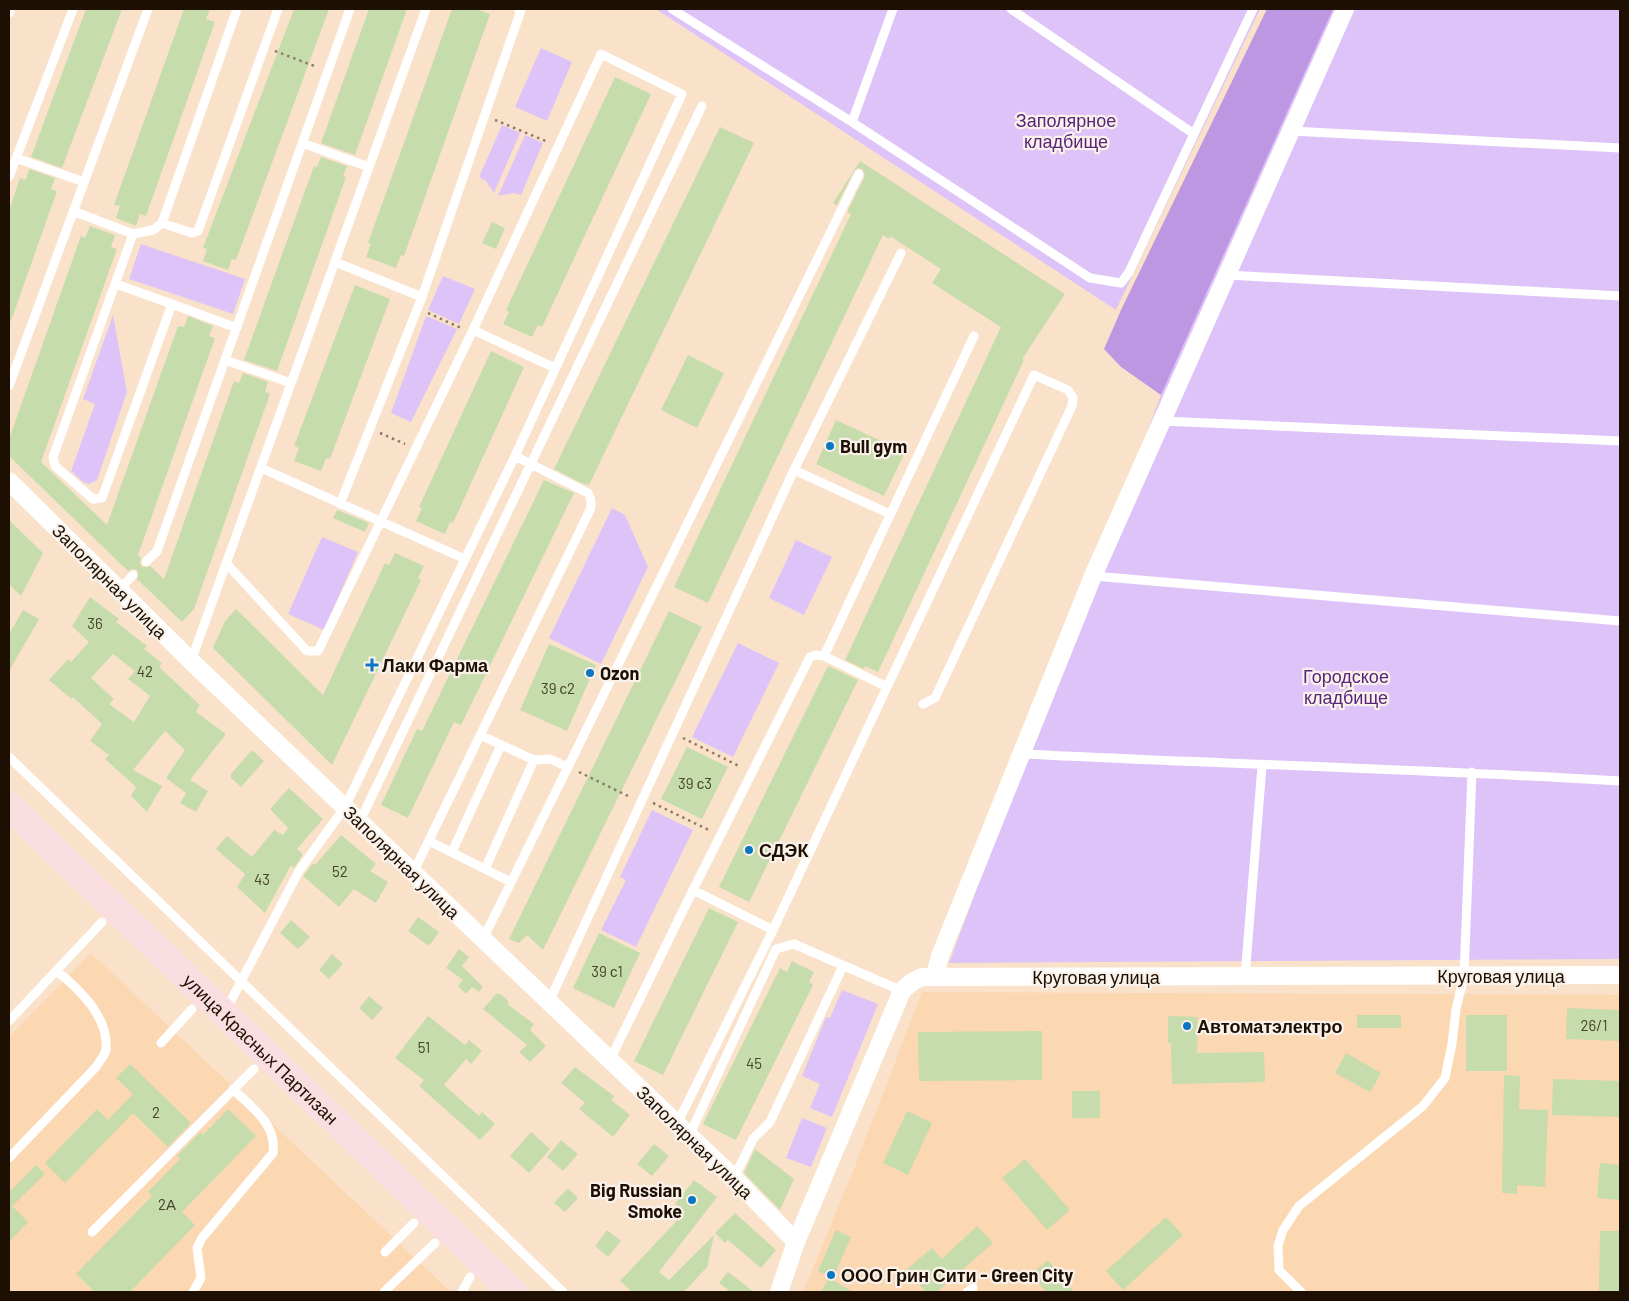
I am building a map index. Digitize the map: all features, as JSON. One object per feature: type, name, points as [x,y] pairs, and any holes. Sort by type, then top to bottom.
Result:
[{"type":"main road","name":"улица Красных Партизан","points":[[9,806],[513,1292]]},
{"type":"main road","name":"улица Красных Партизан","points":[[9,832],[435,1243],[472,1287]]},
{"type":"street","points":[[935,976],[940,956],[1024,754],[1093,576],[1345,9]]},
{"type":"street","name":"Заполярная улица","points":[[9,481],[191,661],[734,1178],[796,1242]]},
{"type":"street","name":"Круговая улица","points":[[902,991],[917,980],[935,976],[1620,975]]},
{"type":"street","points":[[780,1292],[796,1242],[902,991]]},
{"type":"lane","points":[[9,13],[10,9]]},
{"type":"lane","points":[[9,177],[73,9]]},
{"type":"lane","points":[[9,386],[148,9]]},
{"type":"lane","points":[[73,211],[133,234],[154,230],[162,223],[237,9]]},
{"type":"lane","points":[[162,223],[192,233],[198,231],[278,9]]},
{"type":"lane","points":[[146,562],[157,552],[350,9]]},
{"type":"lane","points":[[191,661],[426,9]]},
{"type":"lane","points":[[340,504],[422,296],[521,10],[518,9]]},
{"type":"lane","points":[[672,9],[852,122],[1090,278],[1109,282],[1121,282],[1129,272],[1252,9]]},
{"type":"lane","points":[[852,122],[893,9]]},
{"type":"lane","points":[[1011,9],[1194,134]]},
{"type":"lane","points":[[224,1014],[242,983],[299,871],[345,807],[515,456],[682,94],[601,54],[473,331],[318,651],[307,651],[226,563]]},
{"type":"lane","points":[[360,821],[702,106]]},
{"type":"lane","points":[[1290,131],[1620,148]]},
{"type":"lane","points":[[302,143],[369,167]]},
{"type":"lane","points":[[16,158],[84,182]]},
{"type":"lane","points":[[483,939],[860,174]]},
{"type":"lane","points":[[133,234],[53,461],[92,499],[102,498],[172,304]]},
{"type":"lane","points":[[549,1002],[794,470],[901,253]]},
{"type":"lane","points":[[335,262],[422,296]]},
{"type":"lane","points":[[1227,275],[1620,296]]},
{"type":"lane","points":[[116,284],[237,328]]},
{"type":"lane","points":[[473,331],[556,368]]},
{"type":"lane","points":[[824,656],[974,336]]},
{"type":"lane","points":[[225,360],[291,383]]},
{"type":"lane","points":[[683,1130],[774,930],[1034,375],[1068,390],[1073,398],[1072,406],[935,698],[923,704]]},
{"type":"lane","points":[[1162,421],[1620,441]]},
{"type":"lane","points":[[413,872],[591,508],[591,500],[588,493],[515,456]]},
{"type":"lane","points":[[260,468],[465,559]]},
{"type":"lane","points":[[794,470],[890,514]]},
{"type":"lane","points":[[119,590],[133,575]]},
{"type":"lane","points":[[1093,576],[1620,621]]},
{"type":"lane","points":[[610,1060],[806,662],[816,654],[824,656],[887,687]]},
{"type":"lane","points":[[480,735],[534,760],[550,759],[568,767]]},
{"type":"lane","points":[[452,852],[501,745]]},
{"type":"lane","points":[[1024,754],[1262,766],[1472,772],[1620,781]]},
{"type":"lane","points":[[9,757],[563,1292]]},
{"type":"lane","points":[[485,869],[534,760]]},
{"type":"lane","points":[[1245,977],[1262,766]]},
{"type":"lane","points":[[1301,1292],[1279,1270],[1278,1246],[1283,1230],[1299,1206],[1423,1106],[1444,1078],[1452,1044],[1456,1009],[1464,976],[1472,772]]},
{"type":"lane","points":[[429,841],[511,882]]},
{"type":"lane","points":[[693,890],[774,930]]},
{"type":"lane","points":[[9,1021],[102,922]]},
{"type":"lane","points":[[683,1130],[776,949],[794,944],[902,991]]},
{"type":"lane","points":[[734,1178],[754,1139],[770,1122],[843,966]]},
{"type":"lane","points":[[9,1158],[96,1067],[106,1051],[103,1027],[82,992],[57,971]]},
{"type":"lane","points":[[161,1043],[192,1009]]},
{"type":"lane","points":[[92,1232],[254,1069]]},
{"type":"lane","points":[[193,1292],[201,1278],[197,1248],[202,1238],[273,1153],[275,1140],[270,1127],[233,1089]]},
{"type":"lane","points":[[386,1252],[414,1223]]},
{"type":"lane","points":[[384,1292],[435,1243]]},
{"type":"path","points":[[264,47],[328,71]]},
{"type":"path","points":[[485,115],[558,147]]},
{"type":"path","points":[[417,309],[473,331]]},
{"type":"path","points":[[370,428],[416,449]]},
{"type":"path","points":[[673,733],[752,772]]},
{"type":"path","points":[[568,767],[720,835]]},
{"type":"shaded area","points":[[1267,9],[1333,9],[1161,395],[1121,367],[1104,349],[1121,310]]},
{"type":"shaded area","points":[[91,953],[451,1292],[9,1292],[9,1037]]},
{"type":"shaded area","points":[[922,992],[1620,995],[1620,1292],[803,1292],[854,1169]]},
{"type":"green space","name":"Заполярное кладбище","points":[[656,9],[1260,9],[1116,310]]},
{"type":"green space","name":"Городское кладбище","points":[[1300,9],[1620,9],[1620,959],[949,963],[1161,395]]},
{"type":"green space","points":[[541,48],[572,62],[547,121],[515,107]]},
{"type":"green space","points":[[502,125],[520,133],[494,193],[486,181],[479,177]]},
{"type":"green space","points":[[525,135],[543,143],[521,195],[513,193],[498,196]]},
{"type":"green space","points":[[141,244],[245,279],[233,314],[129,279]]},
{"type":"green space","points":[[443,276],[475,289],[459,324],[428,310]]},
{"type":"green space","points":[[113,315],[127,392],[97,480],[89,484],[83,482],[71,471],[95,404],[83,399]]},
{"type":"green space","points":[[426,316],[457,329],[411,422],[391,413]]},
{"type":"green space","points":[[612,508],[625,515],[648,567],[601,664],[549,638]]},
{"type":"green space","points":[[322,537],[358,552],[324,630],[288,614]]},
{"type":"green space","points":[[796,540],[832,557],[804,615],[769,598]]},
{"type":"green space","points":[[738,643],[779,663],[733,757],[692,737]]},
{"type":"green space","points":[[652,810],[693,830],[636,947],[601,930],[626,880],[620,877]]},
{"type":"green space","points":[[842,990],[878,1004],[832,1117],[810,1108],[820,1084],[802,1076],[826,1017],[830,1018]]},
{"type":"green space","points":[[802,1118],[827,1128],[811,1167],[786,1158]]},
{"type":"building","points":[[86,9],[122,9],[62,168],[31,157]]},
{"type":"building","points":[[184,9],[210,9],[206,19],[215,22],[146,216],[140,214],[136,226],[116,218],[120,206],[114,205]]},
{"type":"building","points":[[294,9],[329,9],[236,260],[232,259],[228,270],[203,261],[207,249],[203,248]]},
{"type":"building","points":[[369,9],[407,9],[355,155],[321,143]]},
{"type":"building","points":[[452,9],[476,9],[490,14],[404,256],[401,255],[396,268],[366,257],[371,244],[368,243]]},
{"type":"building","points":[[615,77],[651,94],[542,327],[538,325],[532,337],[503,324],[509,312],[506,310]]},
{"type":"building","points":[[720,127],[754,143],[589,485],[579,482],[554,469]]},
{"type":"building","points":[[321,157],[347,166],[343,176],[346,177],[277,371],[244,360],[314,166],[317,167]]},
{"type":"building","points":[[860,161],[1065,294],[1022,359],[1024,360],[878,672],[865,666],[864,669],[845,660],[1001,327],[932,283],[941,269],[890,236],[889,239],[883,235],[708,603],[674,587],[851,214],[847,212],[865,176],[862,169],[858,168],[854,171],[837,205],[833,203]]},
{"type":"building","points":[[29,169],[55,178],[51,189],[57,191],[11,321],[9,321],[9,211],[20,178],[26,180]]},
{"type":"building","points":[[492,222],[505,228],[496,249],[482,243]]},
{"type":"building","points":[[90,226],[115,235],[111,247],[117,249],[41,462],[107,525],[178,326],[184,327],[188,316],[213,326],[209,336],[215,338],[138,555],[141,558],[140,563],[142,567],[150,566],[164,579],[234,381],[239,383],[243,373],[268,382],[265,392],[270,394],[194,609],[182,622],[137,579],[138,571],[134,569],[128,571],[9,456],[9,439],[81,236],[85,238]]},
{"type":"building","points":[[355,285],[390,299],[330,459],[326,458],[321,471],[294,461],[299,448],[294,446]]},
{"type":"building","points":[[491,351],[524,367],[453,523],[450,522],[445,534],[416,521],[422,508],[419,507]]},
{"type":"building","points":[[688,355],[724,373],[697,428],[661,410]]},
{"type":"building","points":[[836,420],[905,452],[884,496],[816,464]]},
{"type":"building","points":[[544,480],[574,493],[461,725],[454,722],[408,818],[381,805],[417,729],[422,731]]},
{"type":"building","points":[[337,510],[369,523],[365,532],[333,518]]},
{"type":"building","points":[[9,520],[43,553],[21,596],[9,584]]},
{"type":"building","points":[[395,553],[424,566],[418,578],[421,580],[332,765],[213,648],[225,621],[236,609],[323,695],[385,563],[389,565]]},
{"type":"building","points":[[90,597],[119,619],[116,622],[147,646],[144,649],[162,663],[159,667],[200,705],[196,712],[226,734],[190,780],[208,791],[196,812],[180,803],[186,793],[166,778],[185,750],[165,731],[133,770],[162,786],[147,812],[131,796],[136,787],[105,759],[109,755],[90,741],[102,724],[73,697],[71,699],[49,680],[68,659],[71,662],[89,642],[72,626]],"holes":[[[113,654],[135,671],[128,679],[150,696],[134,722],[109,704],[114,699],[91,678]]]},
{"type":"building","points":[[23,610],[39,619],[9,671],[9,634]]},
{"type":"building","points":[[669,611],[702,627],[543,950],[527,935],[519,943],[509,939]]},
{"type":"building","points":[[549,644],[596,665],[567,731],[520,710]]},
{"type":"building","points":[[828,666],[858,680],[749,902],[719,887]]},
{"type":"building","points":[[687,747],[728,767],[702,819],[661,799]]},
{"type":"building","points":[[252,750],[264,761],[241,787],[231,778],[231,774]]},
{"type":"building","points":[[289,788],[323,819],[297,849],[303,854],[294,868],[291,865],[265,913],[237,887],[245,874],[216,849],[227,836],[252,857],[274,830],[283,835],[288,828],[270,809]]},
{"type":"building","points":[[341,835],[376,864],[370,871],[388,882],[376,903],[354,889],[339,907],[303,876],[313,863],[315,865]]},
{"type":"building","points":[[709,908],[738,922],[663,1075],[634,1061]]},
{"type":"building","points":[[418,917],[439,932],[429,946],[408,931]]},
{"type":"building","points":[[291,920],[310,937],[298,949],[280,933]]},
{"type":"building","points":[[599,933],[640,953],[614,1008],[573,988]]},
{"type":"building","points":[[459,949],[469,957],[462,966],[483,987],[479,992],[472,987],[466,994],[458,986],[463,980],[446,968]]},
{"type":"building","points":[[332,954],[343,964],[329,979],[319,970]]},
{"type":"building","points":[[792,961],[814,972],[809,982],[813,985],[736,1140],[703,1124],[780,968],[787,972]]},
{"type":"building","points":[[496,994],[501,994],[509,1002],[507,1004],[534,1024],[530,1030],[546,1046],[530,1062],[519,1052],[527,1045],[483,1009]]},
{"type":"building","points":[[369,996],[383,1008],[372,1020],[359,1008]]},
{"type":"building","points":[[1567,1008],[1620,1010],[1620,1041],[1566,1039]]},
{"type":"building","points":[[1357,1015],[1401,1015],[1401,1028],[1357,1028]]},
{"type":"building","points":[[1466,1015],[1507,1015],[1507,1071],[1466,1071]]},
{"type":"building","points":[[428,1016],[465,1045],[469,1040],[482,1051],[471,1064],[466,1059],[444,1085],[479,1116],[482,1112],[495,1124],[480,1140],[419,1086],[424,1080],[395,1058]]},
{"type":"building","points":[[1168,1016],[1198,1017],[1197,1053],[1264,1052],[1265,1082],[1172,1084],[1171,1043],[1168,1043]]},
{"type":"building","points":[[1042,1031],[1042,1080],[919,1081],[918,1032]]},
{"type":"building","points":[[1346,1053],[1381,1073],[1370,1092],[1335,1073]]},
{"type":"building","points":[[130,1064],[191,1123],[168,1147],[133,1113],[65,1183],[45,1163],[97,1109],[108,1120],[133,1094],[116,1078]]},
{"type":"building","points":[[575,1067],[614,1096],[611,1100],[630,1115],[613,1137],[579,1109],[585,1103],[561,1083]]},
{"type":"building","points":[[1504,1075],[1520,1076],[1519,1109],[1548,1110],[1545,1187],[1517,1185],[1517,1194],[1502,1193]]},
{"type":"building","points":[[1553,1079],[1620,1081],[1620,1117],[1552,1115]]},
{"type":"building","points":[[1072,1091],[1100,1091],[1100,1118],[1072,1118]]},
{"type":"building","points":[[228,1109],[256,1136],[182,1212],[195,1225],[130,1292],[95,1292],[76,1274],[152,1196],[148,1192],[180,1159],[177,1156],[200,1132],[203,1135]]},
{"type":"building","points":[[907,1111],[932,1123],[908,1175],[883,1163]]},
{"type":"building","points":[[531,1132],[550,1149],[529,1173],[510,1156]]},
{"type":"building","points":[[561,1140],[578,1154],[563,1171],[547,1157]]},
{"type":"building","points":[[654,1144],[669,1156],[652,1176],[637,1164]]},
{"type":"building","points":[[755,1149],[794,1179],[780,1210],[744,1173]]},
{"type":"building","points":[[1025,1159],[1070,1210],[1047,1230],[1002,1178]]},
{"type":"building","points":[[1600,1163],[1620,1165],[1620,1200],[1597,1198]]},
{"type":"building","points":[[36,1165],[45,1174],[12,1206],[28,1222],[9,1242],[9,1192]]},
{"type":"building","points":[[694,1180],[717,1197],[659,1272],[669,1280],[714,1235],[707,1267],[684,1292],[632,1292],[620,1281],[685,1212],[675,1204]]},
{"type":"building","points":[[568,1188],[578,1198],[565,1212],[554,1203]]},
{"type":"building","points":[[735,1213],[776,1250],[761,1268],[728,1240],[725,1243],[715,1233]]},
{"type":"building","points":[[1166,1217],[1183,1235],[1123,1290],[1106,1271]]},
{"type":"building","points":[[977,1226],[993,1243],[937,1292],[926,1292],[906,1270],[932,1248],[942,1259]]},
{"type":"building","points":[[607,1230],[621,1241],[608,1257],[595,1246]]},
{"type":"building","points":[[836,1230],[851,1237],[833,1278],[818,1271]]},
{"type":"building","points":[[1600,1231],[1620,1231],[1620,1292],[1599,1292]]},
{"type":"building","points":[[1048,1260],[1074,1292],[1046,1292],[1031,1274]]},
{"type":"building","points":[[728,1272],[754,1292],[731,1292],[719,1283]]},
{"type":"building","points":[[829,1278],[853,1292],[821,1292]]},
{"type":"place","name":"Bull gym","points":[[830,446]]},
{"type":"place","name":"Лаки Фарма","points":[[372,665]]},
{"type":"place","name":"Ozon","points":[[590,673]]},
{"type":"place","name":"СДЭК","points":[[749,850]]},
{"type":"place","name":"Автоматэлектро","points":[[1187,1026]]},
{"type":"place","name":"Big Russian Smoke","points":[[692,1200]]},
{"type":"place","name":"ООО Грин Сити - Green City","points":[[831,1275]]}]
